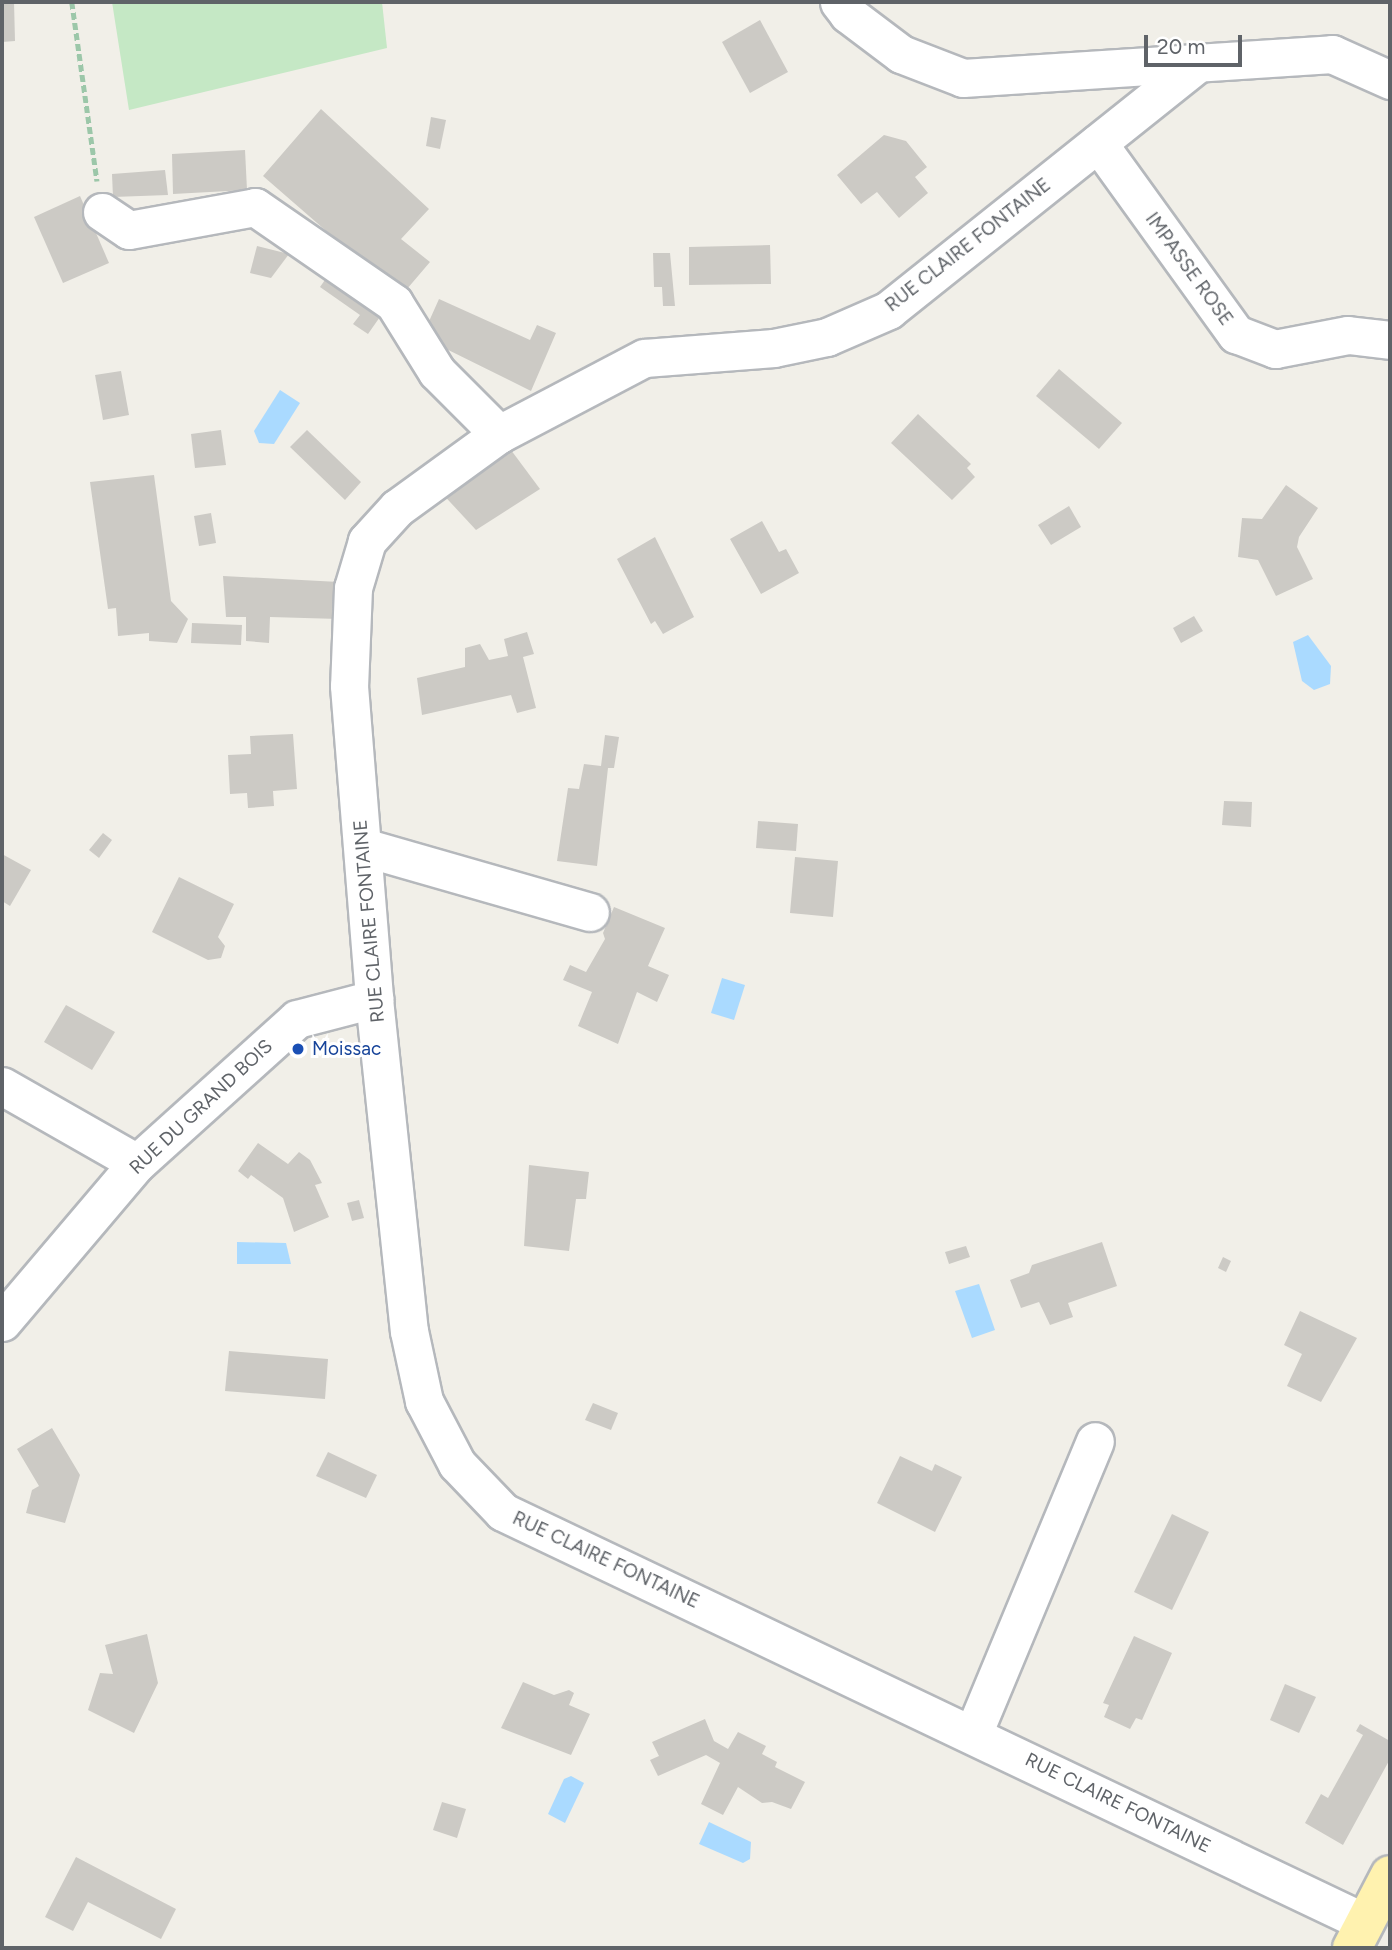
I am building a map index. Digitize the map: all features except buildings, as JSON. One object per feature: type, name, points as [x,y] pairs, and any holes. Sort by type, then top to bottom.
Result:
[{"type":"street","points":[[839,2],[848,14],[901,54],[963,78],[1332,54],[1390,80]]},
{"type":"street","name":"RUE CLAIRE FONTAINE","points":[[1198,63],[888,310],[827,337],[774,348],[644,358],[499,434],[397,508],[367,541],[353,588],[349,686],[374,999],[409,1331],[424,1401],[457,1464],[503,1512],[973,1734],[1375,1908]]},
{"type":"street","name":"IMPASSE ROSE","points":[[1098,143],[1236,334],[1275,349],[1348,335],[1390,340]]},
{"type":"street","points":[[102,212],[129,230],[255,207],[394,303],[437,372],[499,434]]},
{"type":"street","points":[[363,846],[590,912]]},
{"type":"street","name":"RUE DU GRAND BOIS","points":[[2,1322],[137,1163],[297,1019],[374,999]]},
{"type":"street","points":[[2,1086],[137,1163]]},
{"type":"street","points":[[973,1734],[1095,1441]]},
{"type":"path","points":[[72,2],[102,212]]},
{"type":"green space","points":[[112,2],[382,2],[387,48],[129,110]]},
{"type":"water","points":[[280,390],[300,403],[274,444],[259,443],[254,431]]},
{"type":"water","points":[[1308,635],[1331,666],[1330,684],[1314,690],[1302,681],[1293,642]]},
{"type":"water","points":[[722,978],[745,985],[734,1020],[711,1013]]},
{"type":"water","points":[[237,1242],[286,1243],[291,1264],[237,1264]]},
{"type":"water","points":[[979,1284],[995,1330],[972,1338],[955,1291]]},
{"type":"water","points":[[571,1776],[584,1783],[565,1823],[548,1814],[564,1779]]},
{"type":"water","points":[[709,1822],[751,1842],[750,1859],[743,1863],[699,1844]]},
{"type":"place","name":"Moissac","points":[[298,1049]]}]
